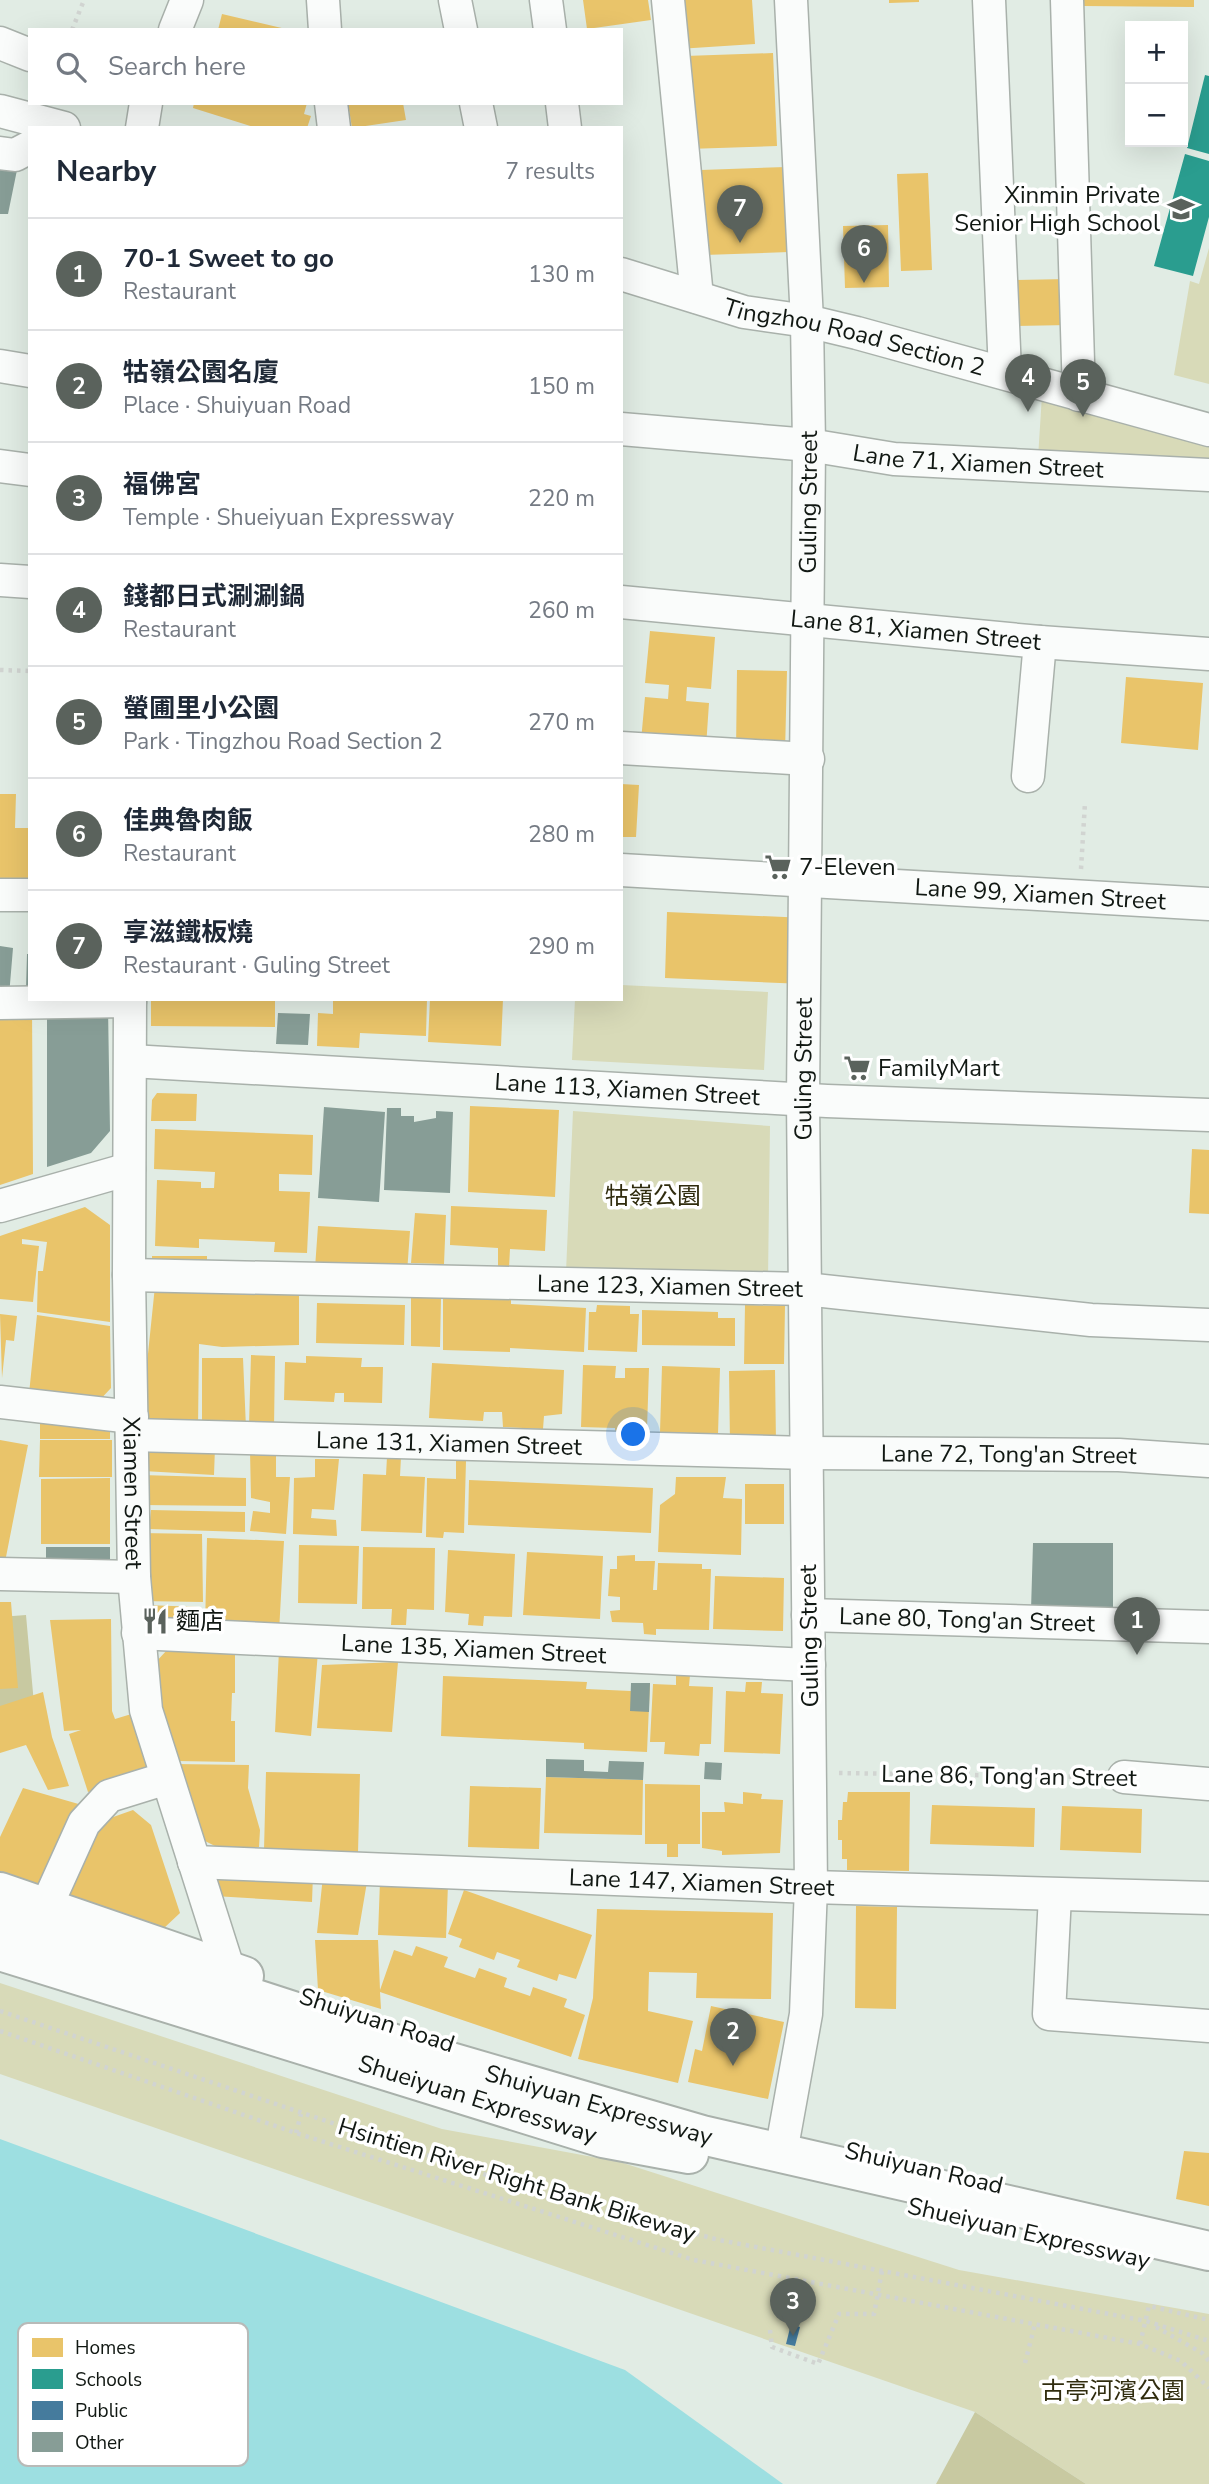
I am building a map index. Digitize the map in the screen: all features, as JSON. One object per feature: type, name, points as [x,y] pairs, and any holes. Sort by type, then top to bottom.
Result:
[{"type":"main road","name":"Shuiyuan Road","points":[[0,1892],[451,2045],[784,2136],[1209,2233]]},
{"type":"main road","name":"Shuiyuan Expressway","points":[[0,1916],[447,2061],[702,2135],[1209,2251]]},
{"type":"main road","name":"Shueiyuan Expressway","points":[[0,1951],[603,2138],[696,2155],[1209,2275]]},
{"type":"main road","points":[[0,1976],[431,2110],[515,2132],[603,2138]]},
{"type":"street","points":[[176,28],[187,0]]},
{"type":"street","points":[[323,0],[325,28]]},
{"type":"street","points":[[455,0],[461,28]]},
{"type":"street","points":[[546,0],[550,28]]},
{"type":"street","points":[[668,0],[697,297]]},
{"type":"street","name":"Guling Street","points":[[784,2136],[806,2014],[811,1887],[803,1100],[809,444],[807,321],[791,0]]},
{"type":"street","points":[[989,0],[1005,372]]},
{"type":"street","points":[[1067,0],[1079,395]]},
{"type":"street","points":[[0,43],[28,54]]},
{"type":"street","points":[[142,126],[146,105]]},
{"type":"street","points":[[331,105],[334,126]]},
{"type":"street","points":[[476,105],[481,126]]},
{"type":"street","points":[[562,105],[565,126]]},
{"type":"street","points":[[0,111],[56,126]]},
{"type":"street","points":[[0,153],[15,155],[28,148]]},
{"type":"street","name":"Tingzhou Road Section 2","points":[[623,275],[744,312],[807,321],[1005,372],[1209,430]]},
{"type":"street","points":[[0,366],[28,371]]},
{"type":"street","name":"Lane 71, Xiamen Street","points":[[623,429],[809,444],[894,459],[1209,475]]},
{"type":"street","points":[[0,466],[28,470]]},
{"type":"street","points":[[0,580],[28,582]]},
{"type":"street","name":"Lane 81, Xiamen Street","points":[[623,602],[1040,642],[1209,654]]},
{"type":"street","points":[[1028,776],[1040,642]]},
{"type":"street","points":[[623,748],[808,759]]},
{"type":"street","name":"Lane 99, Xiamen Street","points":[[623,870],[1209,904]]},
{"type":"street","points":[[0,895],[28,895]]},
{"type":"street","points":[[0,1003],[87,1001]]},
{"type":"street","name":"Xiamen Street","points":[[130,1001],[129,1275],[134,1577],[138,1633],[146,1710],[229,1971]]},
{"type":"street","name":"Lane 113, Xiamen Street","points":[[131,1061],[803,1100],[1209,1115]]},
{"type":"street","points":[[0,1206],[129,1169]]},
{"type":"street","name":"Lane 123, Xiamen Street","points":[[129,1275],[805,1289],[1091,1320],[1209,1325]]},
{"type":"street","name":"Lane 131, Xiamen Street","points":[[0,1402],[132,1426],[807,1453]]},
{"type":"street","name":"Lane 72, Tong'an Street","points":[[807,1453],[1119,1455],[1209,1461]]},
{"type":"street","points":[[0,1574],[134,1577]]},
{"type":"street","name":"Lane 80, Tong'an Street","points":[[808,1615],[1209,1627]]},
{"type":"street","name":"Lane 135, Xiamen Street","points":[[138,1633],[809,1665]]},
{"type":"street","name":"Lane 86, Tong'an Street","points":[[1124,1777],[1209,1784]]},
{"type":"street","points":[[46,1908],[84,1823],[109,1796],[167,1778]]},
{"type":"street","name":"Lane 147, Xiamen Street","points":[[194,1862],[811,1887],[1209,1898]]},
{"type":"street","points":[[1055,1895],[1049,2014],[1209,2026]]},
{"type":"path","points":[[73,28],[84,0]]},
{"type":"path","points":[[0,670],[28,671]]},
{"type":"path","points":[[1079,898],[1085,803]]},
{"type":"path","name":"Lane 86, Tong'an Street","points":[[810,1772],[1124,1777]]},
{"type":"path","name":"Hsintien River Right Bank Bikeway","points":[[0,2011],[528,2189],[681,2230],[1146,2321],[1209,2341]]},
{"type":"path","points":[[0,2031],[296,2133],[694,2260],[1140,2344],[1181,2361],[1209,2388]]},
{"type":"path","points":[[296,2133],[301,2114]]},
{"type":"path","points":[[770,2330],[772,2347],[818,2364],[839,2314],[874,2314],[882,2271]]},
{"type":"path","points":[[1140,2344],[1149,2306],[1206,2319]]},
{"type":"path","points":[[1146,2321],[1209,2358]]},
{"type":"path","points":[[1025,2362],[1035,2324]]},
{"type":"green space","points":[[1209,248],[1209,384],[1174,375],[1190,281],[1199,284]]},
{"type":"green space","points":[[1042,395],[1209,439],[1209,467],[1038,458]]},
{"type":"green space","points":[[623,985],[768,992],[764,1070],[572,1060],[575,1001],[623,1001]]},
{"type":"green space","name":"牯嶺公園","points":[[573,1111],[770,1126],[768,1278],[566,1272]]},
{"type":"green space","points":[[26,1615],[34,1704],[0,1712],[0,1617]]},
{"type":"green space","name":"古亭河濱公園","points":[[0,1983],[442,2129],[620,2162],[959,2270],[1209,2314],[1209,2484],[1086,2484],[975,2412],[0,2074]]},
{"type":"green space","points":[[975,2412],[1086,2484],[936,2484]]},
{"type":"water","points":[[0,2139],[625,2370],[783,2484],[0,2484]]},
{"type":"building: Homes","points":[[583,0],[648,0],[651,20],[587,28]]},
{"type":"building: Homes","points":[[677,0],[752,0],[755,44],[678,49]]},
{"type":"building: Homes","points":[[889,0],[919,0],[919,2],[889,3]]},
{"type":"building: Homes","points":[[1083,0],[1194,0],[1194,7],[1083,6]]},
{"type":"building: Homes","points":[[222,14],[282,28],[218,28]]},
{"type":"building: Homes","points":[[773,53],[777,146],[688,149],[685,56]]},
{"type":"building: Homes","points":[[194,105],[306,105],[304,114],[311,116],[308,126],[251,126],[193,108]]},
{"type":"building: Homes","points":[[348,105],[403,105],[406,120],[352,126]]},
{"type":"building: Homes","points":[[786,167],[789,252],[704,255],[701,170]]},
{"type":"building: Homes","points":[[928,173],[932,270],[901,271],[897,174]]},
{"type":"building: Homes","points":[[888,225],[889,287],[845,288],[843,226]]},
{"type":"building: Homes","points":[[1068,279],[1069,325],[1016,326],[1015,280]]},
{"type":"building: Homes","points":[[650,631],[715,637],[711,689],[687,687],[686,701],[709,703],[706,747],[641,741],[645,697],[668,699],[669,685],[645,683]]},
{"type":"building: Homes","points":[[737,670],[787,671],[785,753],[736,752]]},
{"type":"building: Homes","points":[[1126,677],[1203,683],[1198,750],[1121,743]]},
{"type":"building: Homes","points":[[623,784],[639,785],[636,837],[623,837]]},
{"type":"building: Homes","points":[[0,794],[16,794],[15,828],[28,828],[28,888],[0,887]]},
{"type":"building: Homes","points":[[667,912],[807,918],[804,984],[665,978]]},
{"type":"building: Homes","points":[[151,1001],[275,1001],[275,1027],[151,1026]]},
{"type":"building: Homes","points":[[333,1001],[427,1001],[426,1036],[360,1033],[359,1048],[317,1046],[318,1013],[333,1014]]},
{"type":"building: Homes","points":[[430,1001],[503,1001],[501,1046],[428,1042]]},
{"type":"building: Homes","points":[[0,1006],[32,1006],[33,1174],[0,1185]]},
{"type":"building: Homes","points":[[157,1093],[197,1094],[196,1121],[151,1121],[152,1100]]},
{"type":"building: Homes","points":[[470,1106],[559,1110],[555,1197],[468,1192]]},
{"type":"building: Homes","points":[[155,1129],[313,1135],[312,1175],[279,1174],[279,1191],[310,1192],[307,1253],[274,1252],[275,1242],[199,1239],[199,1248],[155,1246],[157,1180],[201,1182],[201,1188],[214,1188],[215,1172],[154,1169]]},
{"type":"building: Homes","points":[[1192,1149],[1209,1150],[1209,1214],[1189,1213]]},
{"type":"building: Homes","points":[[451,1206],[547,1210],[545,1251],[510,1249],[509,1268],[498,1267],[498,1248],[450,1245]]},
{"type":"building: Homes","points":[[85,1207],[110,1225],[110,1322],[37,1312],[38,1271],[43,1271],[47,1242],[22,1239],[22,1244],[39,1246],[33,1302],[0,1299],[0,1236]]},
{"type":"building: Homes","points":[[415,1213],[446,1215],[444,1264],[411,1263]]},
{"type":"building: Homes","points":[[318,1226],[410,1231],[407,1273],[315,1268]]},
{"type":"building: Homes","points":[[152,1256],[207,1256],[207,1278],[152,1278]]},
{"type":"building: Homes","points":[[155,1286],[299,1290],[299,1345],[222,1347],[199,1344],[198,1428],[145,1427],[146,1373]]},
{"type":"building: Homes","points":[[411,1298],[441,1298],[440,1347],[411,1346]]},
{"type":"building: Homes","points":[[443,1298],[511,1299],[511,1304],[586,1308],[584,1352],[510,1348],[510,1352],[443,1350]]},
{"type":"building: Homes","points":[[317,1303],[405,1305],[404,1345],[316,1343]]},
{"type":"building: Homes","points":[[597,1305],[630,1306],[630,1314],[639,1314],[637,1352],[588,1350],[589,1312],[596,1312]]},
{"type":"building: Homes","points":[[745,1305],[785,1306],[784,1364],[744,1364]]},
{"type":"building: Homes","points":[[642,1310],[718,1312],[718,1318],[735,1318],[735,1346],[642,1345]]},
{"type":"building: Homes","points":[[0,1314],[17,1316],[14,1341],[6,1340],[2,1378]]},
{"type":"building: Homes","points":[[37,1315],[110,1326],[111,1388],[97,1403],[29,1394]]},
{"type":"building: Homes","points":[[251,1355],[275,1356],[274,1428],[249,1426]]},
{"type":"building: Homes","points":[[306,1356],[362,1358],[361,1367],[383,1367],[382,1403],[344,1402],[344,1393],[335,1393],[334,1402],[284,1400],[285,1362],[306,1363]]},
{"type":"building: Homes","points":[[202,1358],[243,1358],[246,1428],[202,1428]]},
{"type":"building: Homes","points":[[432,1363],[564,1370],[562,1414],[544,1416],[543,1429],[503,1427],[502,1412],[484,1412],[483,1421],[429,1418]]},
{"type":"building: Homes","points":[[583,1365],[616,1366],[615,1378],[625,1378],[625,1368],[649,1368],[647,1429],[625,1428],[625,1438],[615,1438],[615,1428],[581,1427]]},
{"type":"building: Homes","points":[[662,1366],[720,1368],[718,1434],[660,1432]]},
{"type":"building: Homes","points":[[775,1370],[776,1444],[730,1444],[729,1371]]},
{"type":"building: Homes","points":[[40,1414],[110,1429],[110,1439],[40,1439]]},
{"type":"building: Homes","points":[[0,1440],[28,1445],[5,1562],[0,1561]]},
{"type":"building: Homes","points":[[40,1440],[112,1440],[112,1477],[39,1477]]},
{"type":"building: Homes","points":[[155,1445],[215,1447],[214,1475],[143,1471],[142,1455]]},
{"type":"building: Homes","points":[[250,1451],[276,1451],[276,1477],[290,1477],[286,1534],[250,1531],[253,1511],[270,1513],[270,1502],[251,1498]]},
{"type":"building: Homes","points":[[387,1457],[401,1457],[400,1476],[425,1477],[422,1533],[361,1531],[363,1474],[386,1475]]},
{"type":"building: Homes","points":[[315,1459],[339,1459],[334,1510],[312,1509],[311,1518],[336,1520],[337,1536],[293,1534],[294,1478],[315,1477]]},
{"type":"building: Homes","points":[[456,1461],[466,1461],[464,1533],[444,1532],[443,1538],[426,1537],[427,1478],[456,1479]]},
{"type":"building: Homes","points":[[141,1475],[246,1478],[246,1506],[141,1505]]},
{"type":"building: Homes","points":[[676,1477],[726,1477],[723,1498],[742,1499],[741,1555],[658,1552],[660,1505],[675,1494]]},
{"type":"building: Homes","points":[[110,1478],[110,1544],[41,1544],[41,1479]]},
{"type":"building: Homes","points":[[469,1480],[653,1488],[651,1533],[468,1525]]},
{"type":"building: Homes","points":[[745,1484],[784,1484],[784,1524],[745,1524]]},
{"type":"building: Homes","points":[[151,1510],[245,1512],[245,1532],[149,1529]]},
{"type":"building: Homes","points":[[140,1533],[202,1534],[203,1602],[140,1601]]},
{"type":"building: Homes","points":[[207,1538],[284,1541],[279,1632],[205,1628]]},
{"type":"building: Homes","points":[[299,1545],[359,1546],[357,1604],[298,1603]]},
{"type":"building: Homes","points":[[363,1547],[435,1548],[434,1610],[407,1609],[406,1625],[391,1625],[392,1609],[362,1609]]},
{"type":"building: Homes","points":[[448,1550],[515,1554],[512,1617],[484,1616],[483,1626],[468,1625],[469,1614],[445,1612]]},
{"type":"building: Homes","points":[[527,1552],[603,1556],[600,1619],[523,1615]]},
{"type":"building: Homes","points":[[635,1555],[635,1561],[655,1561],[653,1590],[657,1590],[658,1563],[702,1564],[702,1569],[711,1569],[709,1630],[656,1629],[656,1635],[644,1634],[643,1623],[612,1622],[610,1611],[620,1610],[620,1597],[608,1596],[610,1569],[617,1569],[617,1556]]},
{"type":"building: Homes","points":[[715,1576],[784,1578],[783,1631],[713,1629]]},
{"type":"building: Homes","points":[[0,1602],[11,1602],[18,1688],[0,1689]]},
{"type":"building: Homes","points":[[146,1605],[199,1607],[199,1630],[145,1626]]},
{"type":"building: Homes","points":[[111,1619],[112,1711],[115,1719],[138,1712],[159,1773],[88,1792],[69,1734],[81,1730],[64,1731],[50,1620]]},
{"type":"building: Homes","points":[[168,1649],[235,1651],[235,1693],[232,1693],[231,1721],[235,1721],[235,1762],[177,1761],[155,1703],[154,1664]]},
{"type":"building: Homes","points":[[279,1650],[318,1652],[311,1736],[275,1732]]},
{"type":"building: Homes","points":[[398,1662],[392,1732],[317,1728],[322,1665]]},
{"type":"building: Homes","points":[[676,1674],[690,1675],[689,1686],[713,1687],[711,1744],[700,1744],[699,1756],[664,1754],[665,1742],[650,1742],[653,1684],[676,1685]]},
{"type":"building: Homes","points":[[443,1676],[587,1682],[586,1689],[631,1691],[631,1683],[650,1683],[647,1752],[584,1749],[584,1743],[441,1736]]},
{"type":"building: Homes","points":[[746,1682],[762,1682],[761,1693],[783,1694],[780,1754],[724,1752],[726,1691],[745,1692]]},
{"type":"building: Homes","points":[[43,1692],[52,1737],[69,1786],[48,1790],[26,1745],[0,1753],[0,1706]]},
{"type":"building: Homes","points":[[175,1764],[249,1765],[248,1788],[260,1830],[259,1847],[219,1848],[203,1840]]},
{"type":"building: Homes","points":[[266,1772],[360,1774],[358,1853],[264,1850]]},
{"type":"building: Homes","points":[[546,1777],[643,1780],[642,1835],[544,1833]]},
{"type":"building: Homes","points":[[645,1784],[700,1785],[700,1844],[678,1844],[678,1857],[667,1857],[667,1844],[645,1844]]},
{"type":"building: Homes","points":[[470,1786],[541,1788],[539,1849],[468,1847]]},
{"type":"building: Homes","points":[[23,1788],[82,1805],[45,1891],[0,1871],[0,1837]]},
{"type":"building: Homes","points":[[743,1792],[762,1794],[761,1799],[783,1800],[780,1853],[722,1855],[722,1851],[702,1848],[702,1812],[725,1812],[724,1802],[743,1804]]},
{"type":"building: Homes","points":[[848,1792],[910,1792],[909,1871],[847,1870],[847,1859],[842,1859],[842,1840],[838,1840],[838,1820],[842,1820],[843,1802],[847,1802]]},
{"type":"building: Homes","points":[[932,1805],[1035,1808],[1034,1847],[930,1844]]},
{"type":"building: Homes","points":[[1062,1806],[1142,1809],[1141,1853],[1060,1850]]},
{"type":"building: Homes","points":[[133,1810],[151,1825],[180,1913],[163,1929],[62,1893],[85,1827]]},
{"type":"building: Homes","points":[[203,1869],[313,1874],[312,1902],[214,1896]]},
{"type":"building: Homes","points":[[323,1876],[368,1876],[358,1935],[317,1933]]},
{"type":"building: Homes","points":[[380,1881],[448,1884],[446,1938],[378,1935]]},
{"type":"building: Homes","points":[[464,1890],[592,1935],[576,1979],[559,1974],[557,1981],[517,1967],[520,1960],[497,1952],[494,1960],[459,1947],[462,1939],[448,1934]]},
{"type":"building: Homes","points":[[856,1906],[897,1907],[896,2009],[855,2008]]},
{"type":"building: Homes","points":[[597,1909],[773,1913],[771,1999],[696,1998],[697,1973],[649,1972],[648,2011],[693,2021],[678,2083],[578,2059],[593,1998]]},
{"type":"building: Homes","points":[[315,1940],[378,1940],[380,1990],[394,1950],[412,1956],[416,1946],[448,1957],[444,1967],[475,1978],[479,1968],[507,1978],[504,1987],[530,1996],[533,1987],[567,1999],[564,2007],[585,2015],[571,2057],[380,1992],[381,2009],[318,1990]]},
{"type":"building: Homes","points":[[711,2006],[784,2022],[768,2099],[688,2082],[695,2049],[702,2051]]},
{"type":"building: Homes","points":[[1184,2151],[1209,2153],[1209,2206],[1176,2199]]},
{"type":"building: Schools","points":[[1205,75],[1209,76],[1209,154],[1187,148]]},
{"type":"building: Schools","points":[[1185,154],[1209,161],[1209,217],[1193,276],[1154,266]]},
{"type":"building: Public","points":[[791,2324],[800,2327],[795,2346],[786,2344]]},
{"type":"building: Other","points":[[0,167],[17,170],[8,214],[0,214]]},
{"type":"building: Other","points":[[0,946],[13,948],[9,996],[0,995]]},
{"type":"building: Other","points":[[27,954],[28,954],[28,989]]},
{"type":"building: Other","points":[[47,1007],[108,1007],[110,1131],[91,1153],[47,1167]]},
{"type":"building: Other","points":[[278,1013],[310,1014],[308,1045],[276,1044]]},
{"type":"building: Other","points":[[324,1107],[385,1112],[379,1202],[318,1198]]},
{"type":"building: Other","points":[[387,1108],[401,1108],[401,1116],[414,1116],[414,1122],[436,1118],[436,1111],[453,1112],[450,1193],[384,1190]]},
{"type":"building: Other","points":[[1033,1543],[1113,1543],[1113,1612],[1031,1610]]},
{"type":"building: Other","points":[[46,1547],[110,1547],[110,1568],[46,1568]]},
{"type":"building: Other","points":[[631,1683],[650,1683],[649,1712],[630,1711]]},
{"type":"building: Other","points":[[546,1759],[584,1760],[584,1771],[608,1772],[609,1761],[644,1762],[643,1780],[546,1777]]},
{"type":"building: Other","points":[[705,1762],[722,1763],[721,1780],[704,1779]]},
{"type":"place","name":"Xinmin Private Senior High School","points":[[1181,209]]},
{"type":"place","name":"享滋鐵板燒","points":[[740,243]]},
{"type":"place","name":"佳典魯肉飯","points":[[864,283]]},
{"type":"place","name":"錢都日式涮涮鍋","points":[[1028,412]]},
{"type":"place","name":"螢圃里小公園","points":[[1083,417]]},
{"type":"place","name":"7-Eleven","points":[[778,867]]},
{"type":"place","name":"FamilyMart","points":[[857,1068]]},
{"type":"place","name":"麵店","points":[[155,1621]]},
{"type":"place","name":"70-1 Sweet to go","points":[[1137,1655]]},
{"type":"place","name":"牯嶺公園名廈","points":[[733,2066]]},
{"type":"place","name":"福佛宮","points":[[793,2336]]}]
